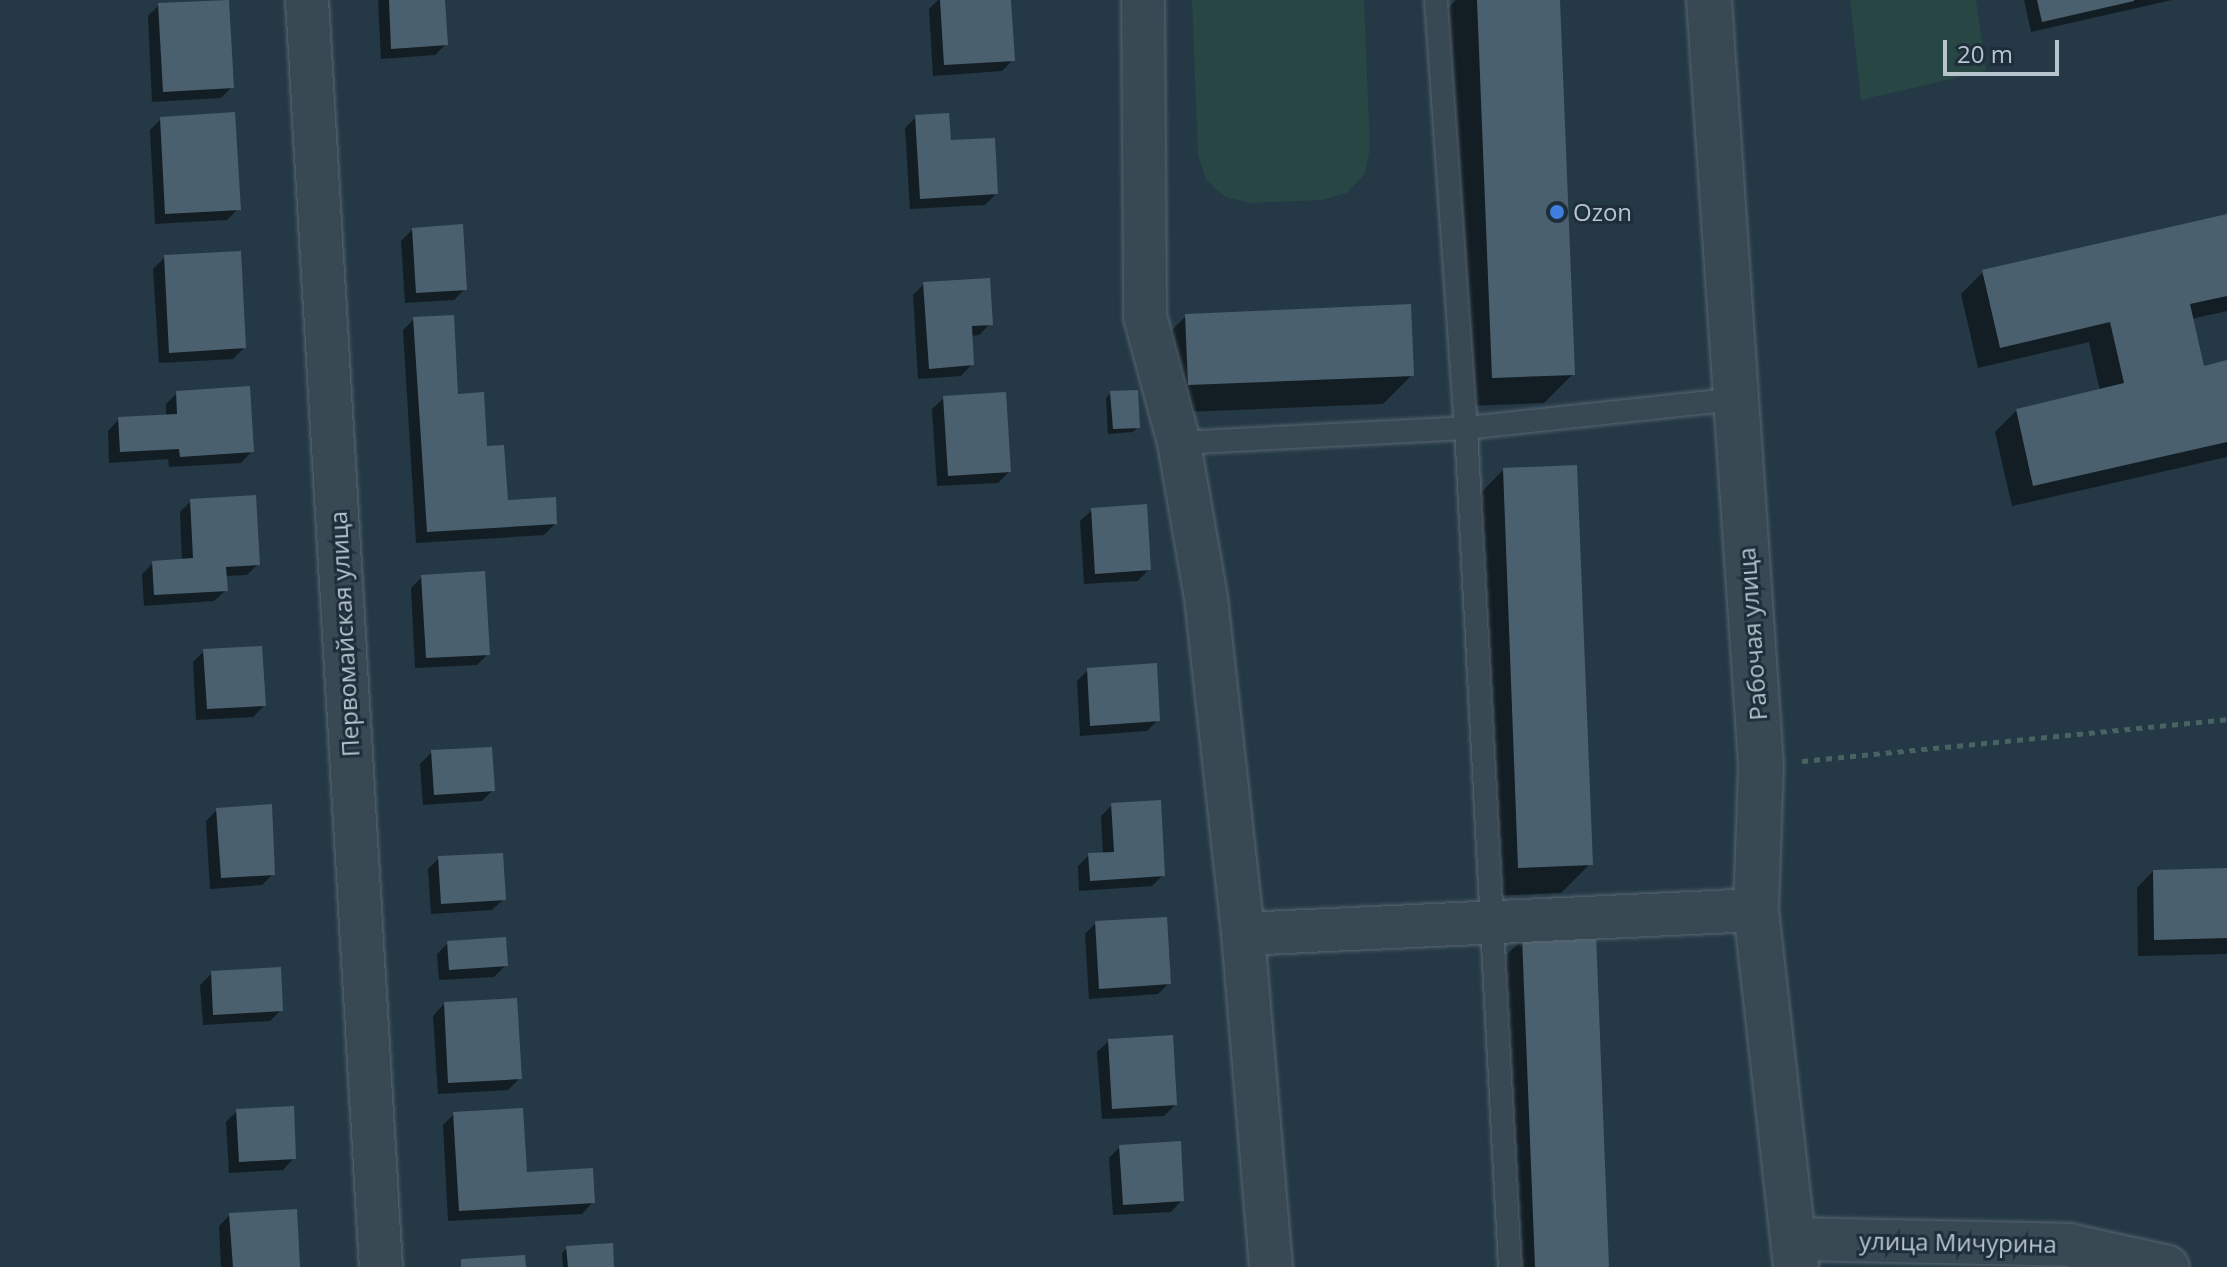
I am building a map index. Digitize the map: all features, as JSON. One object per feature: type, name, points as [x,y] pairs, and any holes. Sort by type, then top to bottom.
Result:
[{"type":"street","name":"Первомайская улица","points":[[307,0],[381,1267]]},
{"type":"street","points":[[1143,0],[1145,316],[1179,443],[1206,598],[1243,934],[1271,1267]]},
{"type":"street","name":"Рабочая улица","points":[[1709,0],[1761,765],[1756,910],[1795,1253]]},
{"type":"street","points":[[1243,934],[1756,910]]},
{"type":"street","name":"улица Мичурина","points":[[1795,1253],[2069,1245],[2168,1267]]},
{"type":"lane","points":[[1436,0],[1466,428],[1510,1267]]},
{"type":"lane","points":[[1179,443],[1466,428],[1736,399]]},
{"type":"path","points":[[1761,765],[2227,719]]},
{"type":"green space","points":[[1192,0],[1364,0],[1370,148],[1365,174],[1347,193],[1322,200],[1250,203],[1225,197],[1206,180],[1198,155]]},
{"type":"green space","points":[[1850,0],[1976,0],[1986,71],[1861,100]]},
{"type":"building","points":[[229,0],[234,88],[163,92],[158,3]]},
{"type":"building","points":[[389,0],[445,0],[448,45],[391,49]]},
{"type":"building","points":[[940,0],[1011,0],[1015,61],[944,65]]},
{"type":"building","points":[[1477,0],[1560,0],[1575,375],[1492,378]]},
{"type":"building","points":[[2037,0],[2134,0],[2134,1],[2042,22]]},
{"type":"building","points":[[235,112],[241,210],[165,214],[160,117]]},
{"type":"building","points":[[949,113],[951,140],[995,138],[998,194],[920,199],[915,115]]},
{"type":"building","points":[[2227,214],[2227,296],[2190,304],[2204,366],[2227,360],[2227,442],[2033,486],[2016,409],[2124,383],[2110,322],[2000,348],[1982,270]]},
{"type":"building","points":[[463,224],[467,290],[416,293],[412,228]]},
{"type":"building","points":[[241,251],[246,348],[169,353],[164,255]]},
{"type":"building","points":[[990,278],[993,325],[972,326],[974,365],[929,369],[923,282]]},
{"type":"building","points":[[1411,304],[1414,376],[1188,385],[1185,314]]},
{"type":"building","points":[[454,315],[458,394],[484,392],[487,446],[504,445],[508,500],[556,497],[557,524],[427,532],[413,317]]},
{"type":"building","points":[[250,386],[254,452],[180,457],[179,449],[120,452],[118,417],[177,414],[176,391]]},
{"type":"building","points":[[1138,390],[1140,428],[1113,429],[1110,391]]},
{"type":"building","points":[[1006,392],[1011,472],[948,476],[943,396]]},
{"type":"building","points":[[1577,465],[1593,865],[1518,868],[1503,468]]},
{"type":"building","points":[[256,495],[260,565],[226,567],[228,591],[154,595],[152,561],[193,558],[190,499]]},
{"type":"building","points":[[1147,504],[1151,570],[1095,574],[1091,508]]},
{"type":"building","points":[[485,571],[490,655],[426,658],[421,575]]},
{"type":"building","points":[[262,646],[266,706],[207,709],[203,649]]},
{"type":"building","points":[[1157,663],[1160,721],[1090,726],[1087,668]]},
{"type":"building","points":[[492,747],[495,791],[434,795],[431,750]]},
{"type":"building","points":[[1161,800],[1165,876],[1090,881],[1088,853],[1114,852],[1111,803]]},
{"type":"building","points":[[272,804],[275,875],[221,878],[216,808]]},
{"type":"building","points":[[503,853],[506,900],[441,904],[438,856]]},
{"type":"building","points":[[2227,868],[2227,938],[2154,940],[2153,870]]},
{"type":"building","points":[[1167,917],[1171,984],[1099,989],[1095,921]]},
{"type":"building","points":[[1596,934],[1609,1267],[1535,1267],[1522,937]]},
{"type":"building","points":[[506,937],[508,966],[449,970],[447,941]]},
{"type":"building","points":[[281,967],[283,1011],[213,1015],[211,971]]},
{"type":"building","points":[[517,998],[522,1079],[448,1083],[444,1002]]},
{"type":"building","points":[[1173,1035],[1177,1105],[1112,1109],[1108,1039]]},
{"type":"building","points":[[294,1106],[296,1159],[239,1162],[236,1109]]},
{"type":"building","points":[[523,1108],[527,1172],[593,1168],[595,1203],[459,1211],[453,1112]]},
{"type":"building","points":[[1181,1141],[1184,1201],[1123,1205],[1119,1145]]},
{"type":"building","points":[[297,1209],[300,1267],[233,1267],[229,1213]]},
{"type":"building","points":[[613,1243],[614,1267],[568,1267],[566,1246]]},
{"type":"building","points":[[525,1255],[526,1267],[461,1267],[461,1259]]},
{"type":"place","name":"Ozon","points":[[1557,212]]}]
